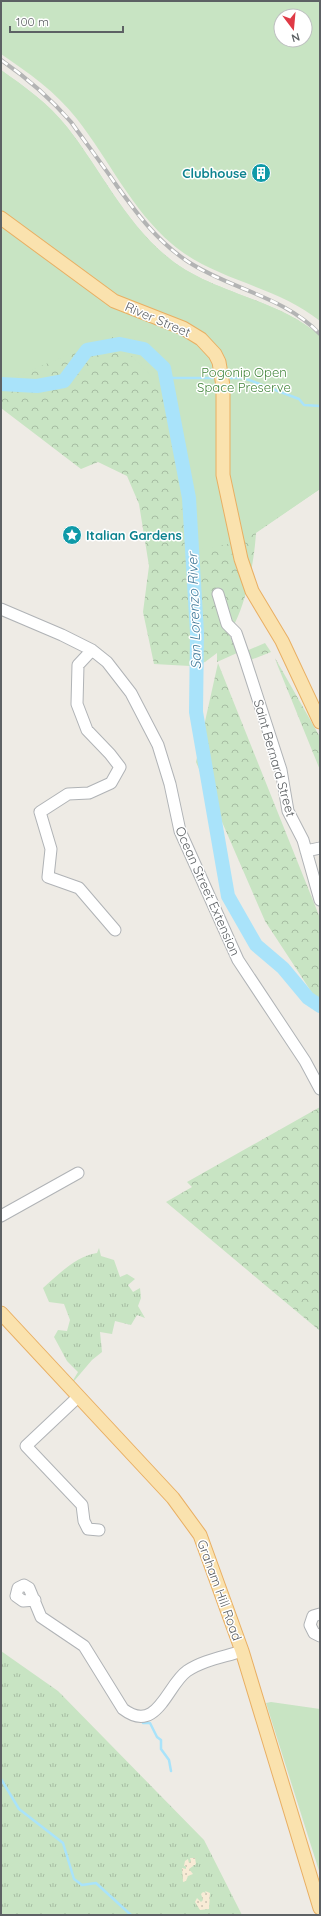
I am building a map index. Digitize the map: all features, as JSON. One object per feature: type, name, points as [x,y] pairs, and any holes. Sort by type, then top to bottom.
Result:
[{"type":"main road","name":"River Street","points":[[1,218],[114,301],[171,323],[193,334],[209,346],[215,354],[221,372],[223,386],[222,462],[226,491],[237,542],[252,591],[282,641],[320,722]]},
{"type":"main road","name":"Graham Hill Road","points":[[1,1313],[173,1498],[200,1535],[242,1651],[320,1908]]},
{"type":"street","name":"Saint Bernard Street","points":[[218,594],[227,624],[236,633],[244,656],[281,770],[288,811],[298,829],[306,851],[320,900]]},
{"type":"street","name":"Ocean Street Extension","points":[[1,610],[62,635],[92,650],[107,662],[131,693],[158,745],[170,784],[180,831],[238,960],[305,1061],[320,1089]]},
{"type":"street","points":[[92,650],[78,665],[77,704],[87,730],[120,767],[111,783],[89,793],[68,794],[40,812],[51,849],[48,877],[79,888],[116,930]]},
{"type":"street","points":[[306,851],[320,848]]},
{"type":"street","points":[[1,1216],[78,1173]]},
{"type":"street","points":[[78,1397],[26,1446],[82,1505],[84,1521],[88,1529],[99,1530]]},
{"type":"street","points":[[35,1600],[41,1617],[84,1646],[123,1709],[130,1714],[137,1716],[148,1714],[157,1710],[179,1678],[188,1671],[199,1665],[242,1651]]},
{"type":"street","points":[[320,1614],[313,1616],[310,1625],[314,1633],[320,1636]]},
{"type":"green space","points":[[1,1],[320,1],[320,321],[303,309],[284,299],[207,267],[172,244],[145,216],[89,135],[69,109],[22,68],[1,54]]},
{"type":"green space","name":"Pogonip Open Space Preserve","points":[[1,70],[36,96],[60,119],[79,143],[113,194],[137,226],[165,255],[202,279],[284,312],[303,323],[320,336],[320,489],[256,533],[248,585],[240,611],[229,634],[237,653],[217,662],[217,653],[205,662],[190,666],[154,664],[143,612],[149,566],[139,504],[127,476],[98,462],[81,469],[1,408]]},
{"type":"green space","name":"Pogonip Open Space Preserve","points":[[1,70],[36,96],[60,119],[79,143],[113,194],[137,226],[165,255],[202,279],[284,312],[303,323],[320,336],[320,489],[243,541],[187,552],[170,395],[113,337],[11,378],[1,373]]},
{"type":"green space","points":[[265,643],[271,652],[248,661],[244,652]]},
{"type":"green space","points":[[275,658],[320,737],[320,770],[277,664]]},
{"type":"green space","points":[[218,663],[320,918],[320,1005],[265,921],[196,762]]},
{"type":"green space","points":[[320,1107],[320,1331],[166,1202],[192,1187],[187,1182]]},
{"type":"green space","points":[[99,1248],[101,1256],[114,1260],[120,1277],[127,1274],[135,1279],[128,1285],[133,1292],[140,1288],[141,1298],[138,1306],[145,1318],[137,1315],[131,1325],[115,1321],[112,1334],[100,1332],[102,1352],[92,1360],[69,1387],[78,1372],[67,1361],[54,1337],[58,1330],[67,1331],[70,1320],[64,1304],[49,1302],[43,1288],[68,1266],[82,1258],[97,1253]]},
{"type":"green space","points":[[1,1651],[58,1691],[204,1840],[242,1915],[1,1915]]},
{"type":"green space","points":[[271,1702],[320,1709],[320,1874],[266,1703]]},
{"type":"sand","points":[[190,1858],[195,1858],[196,1864],[189,1869],[193,1874],[188,1876],[186,1881],[183,1882],[182,1868],[186,1869],[186,1866],[184,1866],[185,1861],[188,1859],[189,1863],[191,1861]]},
{"type":"sand","points":[[205,1891],[210,1893],[209,1909],[200,1910],[195,1902],[197,1898],[201,1902],[203,1900],[201,1894],[203,1892],[206,1893]]},
{"type":"waterway","name":"San Lorenzo River","points":[[1,384],[37,386],[64,381],[87,350],[120,344],[144,349],[164,368],[189,498],[197,633],[196,712],[228,896],[256,945],[283,968],[308,998],[320,1006]]},
{"type":"waterway","points":[[165,378],[218,378]]},
{"type":"waterway","points":[[225,378],[244,378],[299,399],[304,405],[320,406]]},
{"type":"waterway","points":[[143,1723],[150,1723],[157,1737],[161,1740],[161,1749],[169,1760],[171,1771]]},
{"type":"waterway","points":[[1,1779],[19,1809],[63,1843],[74,1879],[82,1885],[96,1883],[131,1915]]},
{"type":"railway","points":[[1,60],[38,89],[71,122],[133,207],[166,245],[203,271],[290,310],[306,321],[320,334]]},
{"type":"place","name":"Clubhouse","points":[[261,173]]},
{"type":"place","name":"Italian Gardens","points":[[72,535]]}]
